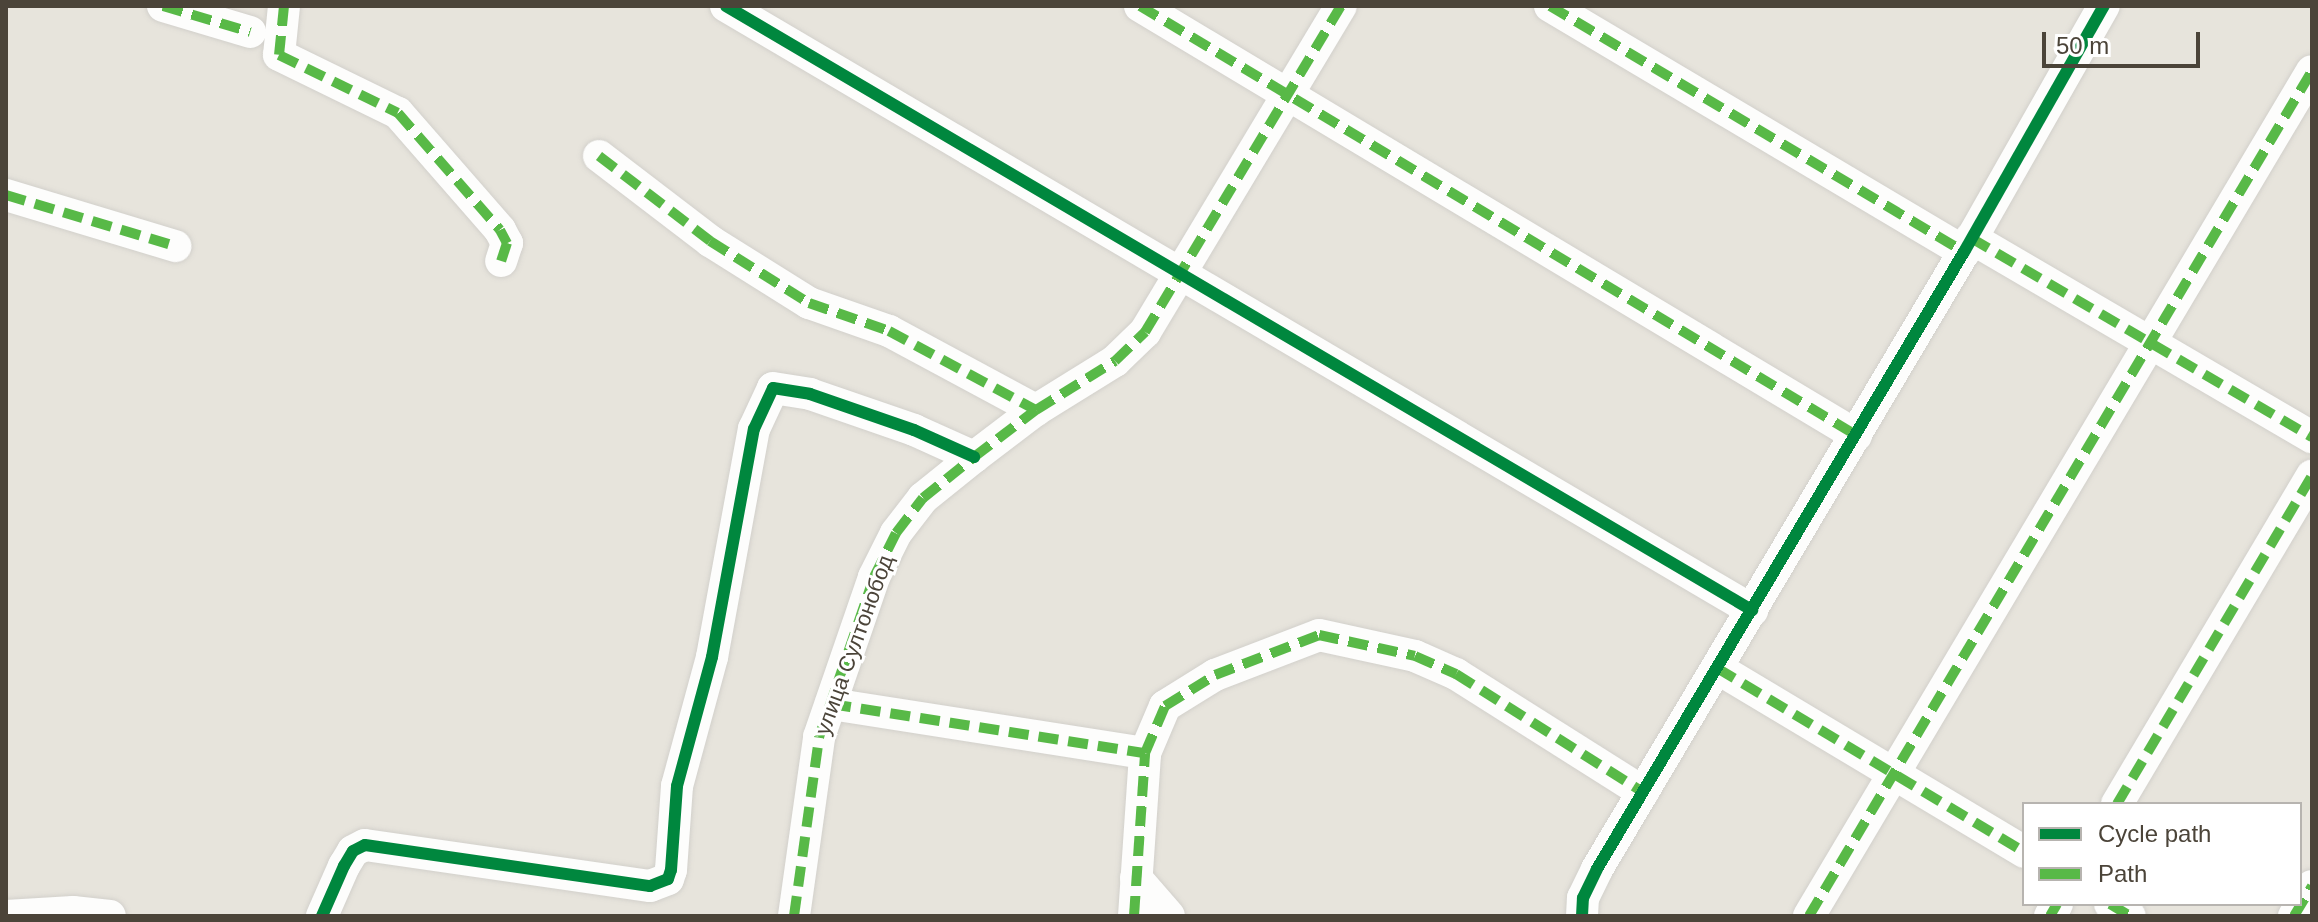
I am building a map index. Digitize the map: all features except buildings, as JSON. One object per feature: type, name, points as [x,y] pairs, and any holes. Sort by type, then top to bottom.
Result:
[{"type":"street","points":[[163,6],[250,32]]},
{"type":"street","points":[[284,6],[279,55],[398,113],[500,230],[507,243],[501,261]]},
{"type":"street","points":[[726,6],[1752,610]]},
{"type":"street","points":[[1140,6],[1856,435]]},
{"type":"street","points":[[1181,274],[1341,6]]},
{"type":"street","points":[[1550,6],[1967,245],[2150,343],[2312,437]]},
{"type":"street","points":[[1582,916],[1583,898],[1597,869],[1856,435],[2104,6]]},
{"type":"street","points":[[1809,916],[2312,71]]},
{"type":"street","points":[[599,156],[710,241],[809,303],[889,331],[1036,410]]},
{"type":"street","points":[[6,195],[175,246]]},
{"type":"street","name":"улица Султонобод","points":[[794,916],[819,737],[874,577],[896,533],[923,498],[974,457],[1036,410],[1132,347],[1181,274]]},
{"type":"street","points":[[322,916],[353,851],[365,845],[650,886],[668,879],[677,786],[712,657],[754,429],[773,388],[810,394],[974,457]]},
{"type":"street","points":[[2118,802],[2312,476]]},
{"type":"street","points":[[1134,916],[1145,753],[1165,706],[1215,675],[1319,635],[1415,656],[1456,674],[1643,792]]},
{"type":"street","points":[[1717,668],[2022,851]]},
{"type":"street","points":[[831,704],[1145,753]]},
{"type":"street","points":[[1136,878],[1169,916]]},
{"type":"street","points":[[6,916],[73,912],[110,916]]},
{"type":"shaded area","points":[[6,6],[2312,6],[2312,916],[6,916]]},
{"type":"marked path","points":[[163,6],[250,32]]},
{"type":"marked path","points":[[284,6],[279,55],[398,113],[500,230],[507,243],[501,261]]},
{"type":"marked path","points":[[1140,6],[1856,435]]},
{"type":"marked path","points":[[794,916],[819,737],[874,577],[896,533],[923,498],[1036,410],[1115,361],[1145,332],[1341,6]]},
{"type":"marked path","points":[[1550,6],[1964,252]]},
{"type":"marked path","points":[[1809,916],[2312,71]]},
{"type":"marked path","points":[[599,156],[710,241],[809,303],[889,331],[1036,410]]},
{"type":"marked path","points":[[6,195],[175,246]]},
{"type":"marked path","points":[[1971,238],[2312,437]]},
{"type":"marked path","points":[[2118,802],[2312,476]]},
{"type":"marked path","points":[[1134,916],[1145,753],[1165,706],[1215,675],[1319,635],[1415,656],[1456,674],[1643,792]]},
{"type":"marked path","points":[[1717,668],[2022,851]]},
{"type":"marked path","points":[[831,704],[1145,753]]},
{"type":"marked path","points":[[2302,903],[2312,886]]},
{"type":"marked path","points":[[2050,916],[2056,906]]},
{"type":"marked path","points":[[2113,906],[2130,916]]},
{"type":"marked path","points":[[2294,916],[2300,906]]},
{"type":"cycle path","points":[[726,6],[1752,610]]},
{"type":"cycle path","points":[[1582,916],[1583,898],[1597,869],[1964,252],[2104,6]]},
{"type":"cycle path","points":[[322,916],[353,851],[365,845],[650,886],[668,879],[677,786],[712,657],[754,429],[773,388],[810,394],[914,430],[974,457]]}]
